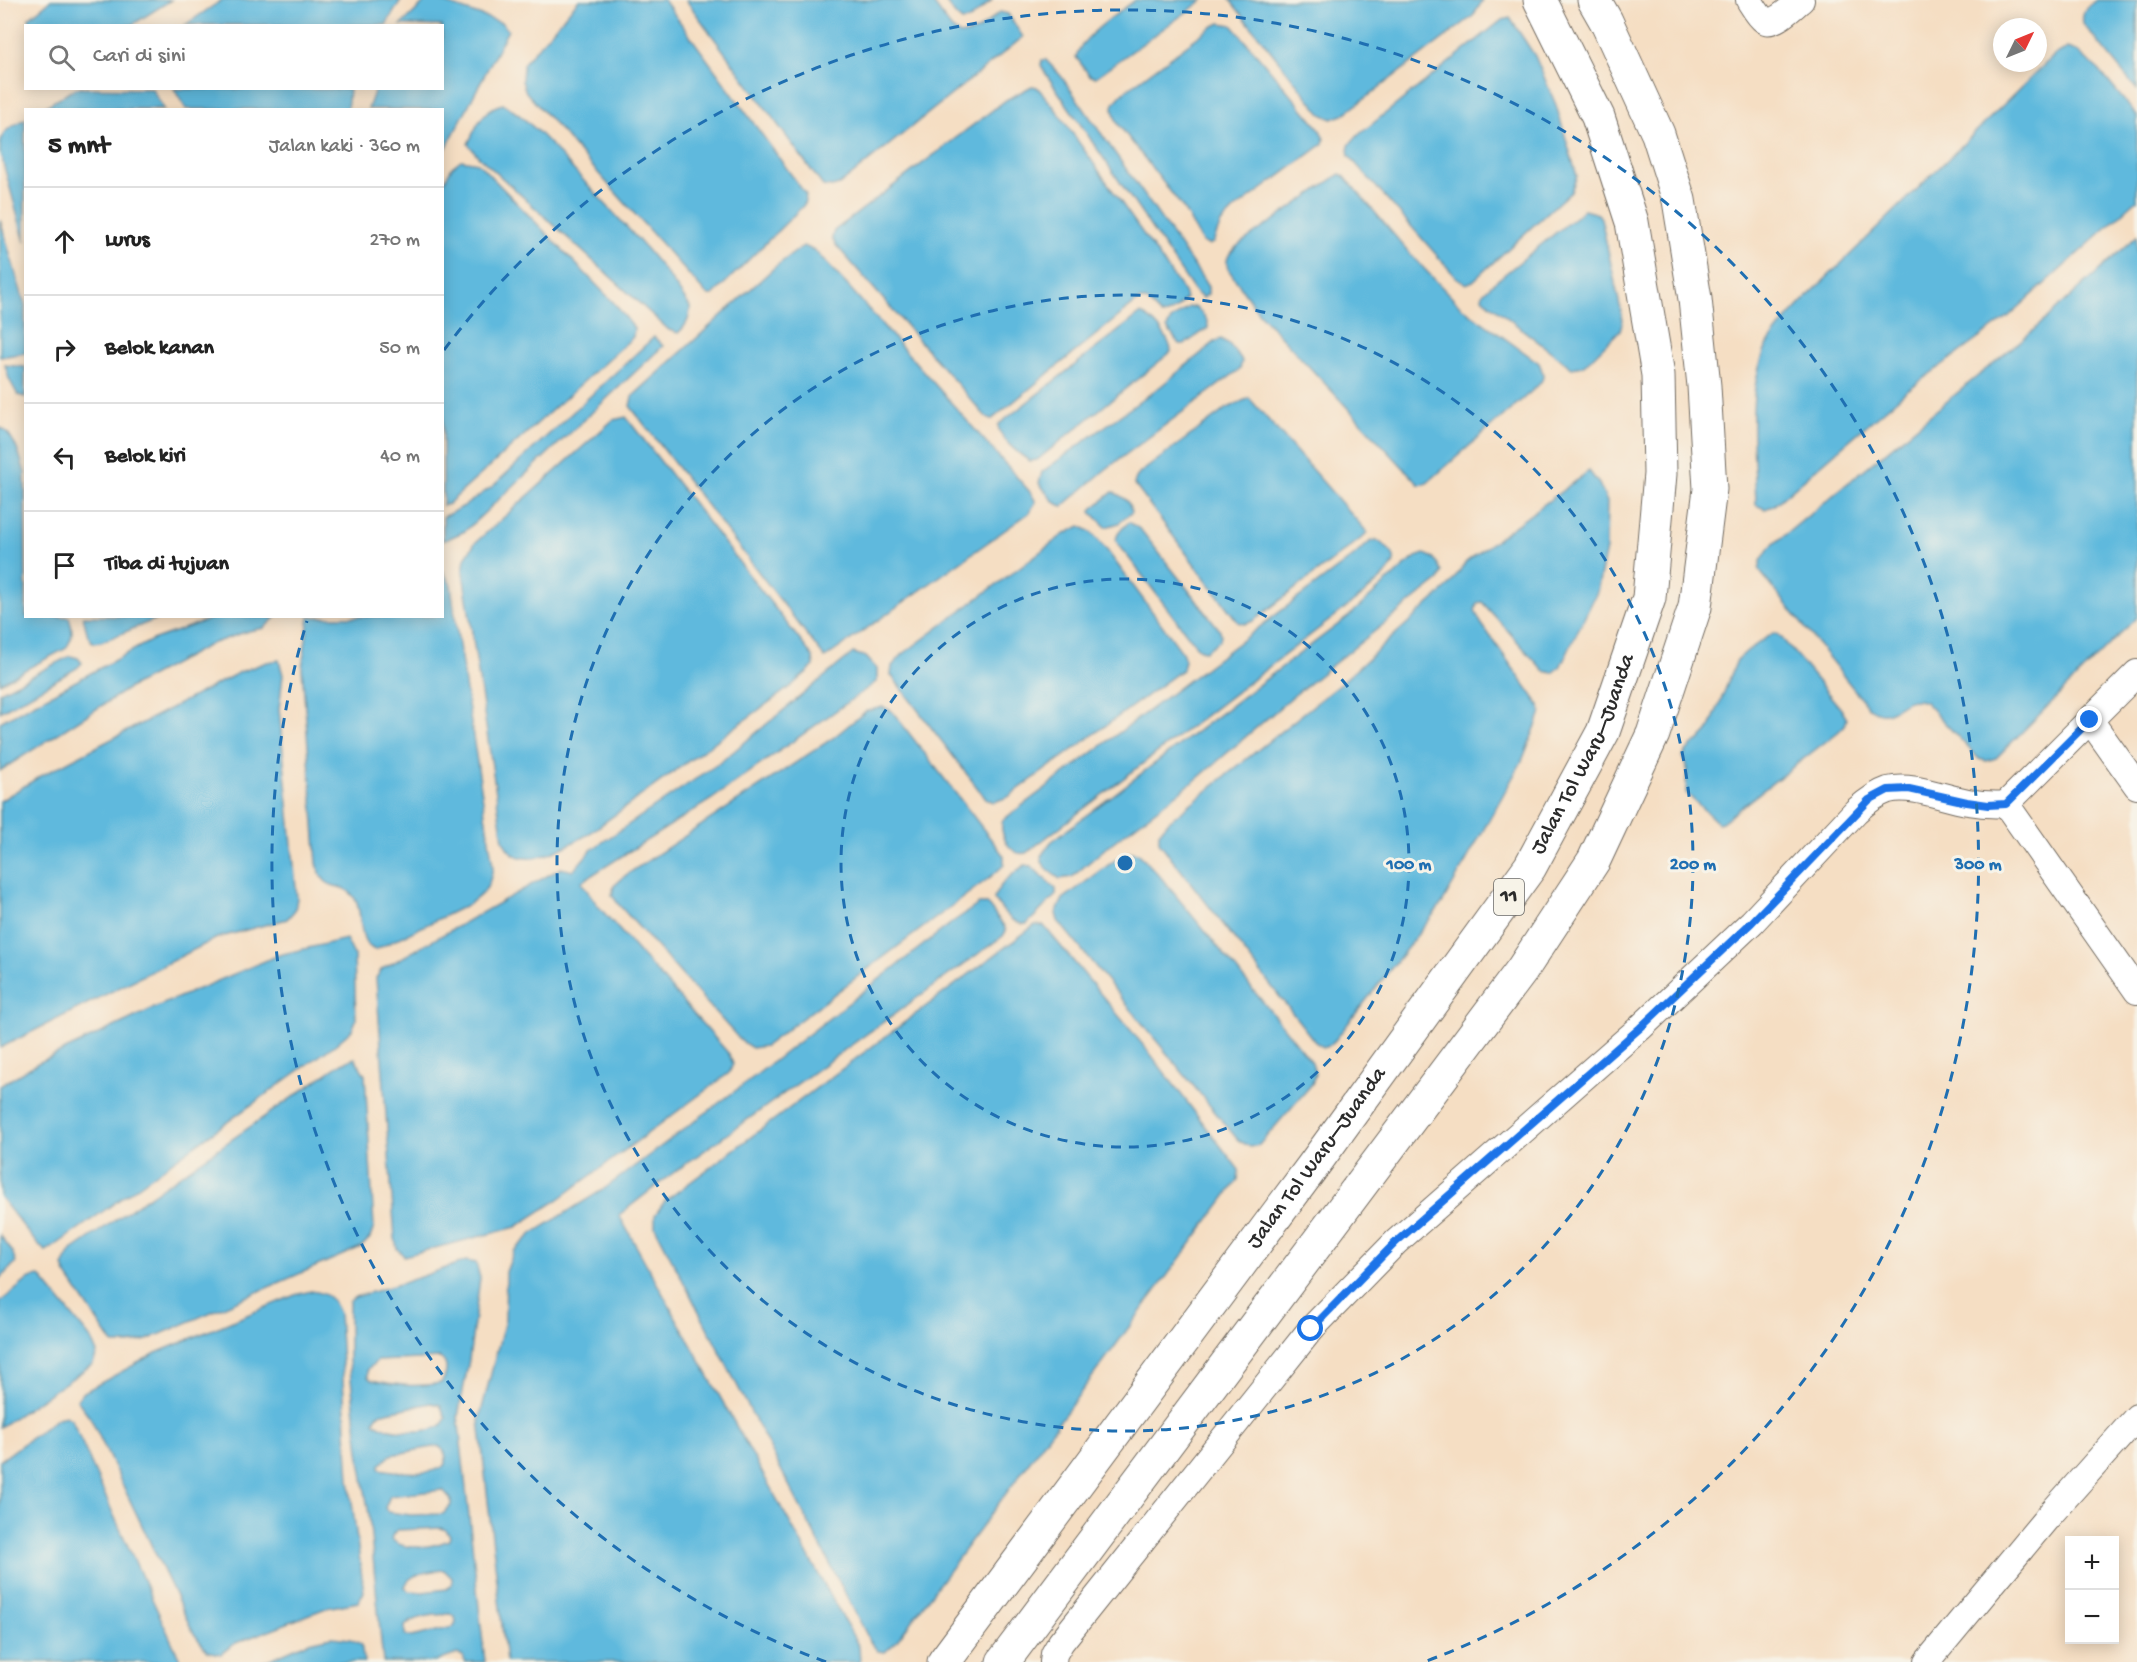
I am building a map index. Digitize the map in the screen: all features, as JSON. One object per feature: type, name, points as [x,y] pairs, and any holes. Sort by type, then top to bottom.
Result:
[{"type":"highway","name":"Jalan Tol Waru–Juanda","points":[[944,1662],[1306,1176],[1524,876],[1603,732],[1649,598],[1660,474],[1658,375],[1629,212],[1598,117],[1540,0]]},
{"type":"highway","name":"11","points":[[1003,1662],[1522,970],[1594,860],[1653,734],[1695,607],[1710,489],[1704,386],[1695,299],[1679,200],[1658,134],[1594,0]]},
{"type":"street","points":[[1749,0],[1763,20],[1768,22],[1774,21],[1801,0]]},
{"type":"street","points":[[1053,1662],[1054,1654],[1061,1642],[1311,1329],[1396,1242],[1640,1028],[1735,938],[1863,805],[1888,790],[1909,789],[1967,802],[1988,805],[2006,804],[2137,673]]},
{"type":"street","points":[[2090,720],[2137,786]]},
{"type":"street","points":[[2006,804],[2137,990]]},
{"type":"street","points":[[1927,1662],[2046,1519],[2137,1417]]},
{"type":"water","points":[[51,0],[171,0],[134,24],[30,24],[29,18]]},
{"type":"water","points":[[222,0],[401,0],[387,24],[186,24]]},
{"type":"water","points":[[427,0],[439,1],[502,23],[508,30],[444,152],[444,108],[368,108],[375,90],[444,90],[444,24],[402,24]]},
{"type":"water","points":[[579,0],[664,0],[806,195],[804,205],[713,295],[707,295],[526,92],[522,81],[523,64]]},
{"type":"water","points":[[686,0],[931,0],[951,28],[960,35],[977,31],[1000,12],[1008,14],[1023,37],[839,185],[832,187],[823,186]]},
{"type":"water","points":[[944,0],[992,0],[969,20],[962,21]]},
{"type":"water","points":[[1135,0],[1203,0],[1096,77],[1090,76],[1076,57],[1079,49],[1110,18]]},
{"type":"water","points":[[1230,0],[1483,0],[1473,16],[1343,115],[1332,119],[1321,114]]},
{"type":"water","points":[[2097,0],[2137,0],[2137,90],[2083,24],[2085,10]]},
{"type":"water","points":[[1510,18],[1535,56],[1556,105],[1577,176],[1571,191],[1473,281],[1466,284],[1456,277],[1349,156],[1348,148],[1356,137],[1502,20]]},
{"type":"water","points":[[1220,23],[1232,25],[1319,128],[1324,139],[1323,144],[1235,209],[1221,223],[1213,243],[1208,245],[1202,242],[1183,208],[1118,124],[1113,106],[1125,91]]},
{"type":"water","points":[[2067,48],[2078,52],[2099,70],[2137,116],[2137,200],[2008,317],[1905,392],[1773,506],[1765,509],[1756,505],[1753,425],[1755,385],[1766,348],[1775,334],[1810,294],[2037,72],[2047,72],[2047,62]]},
{"type":"water","points":[[1042,60],[1046,60],[1061,76],[1201,276],[1208,287],[1208,294],[1203,298],[1195,292],[1044,71],[1041,65]]},
{"type":"water","points":[[1032,86],[1037,87],[1054,107],[1186,298],[1172,312],[1165,315],[1161,315],[1146,300],[1139,300],[991,420],[832,238],[834,231],[1006,100]]},
{"type":"water","points":[[73,90],[153,90],[163,108],[43,108]]},
{"type":"water","points":[[175,90],[349,90],[347,108],[185,108]]},
{"type":"water","points":[[503,104],[545,139],[626,226],[666,273],[690,307],[687,321],[678,333],[669,330],[478,156],[468,144],[485,114]]},
{"type":"water","points":[[24,120],[24,238],[0,152],[3,135]]},
{"type":"water","points":[[461,160],[478,163],[614,303],[634,328],[633,337],[444,506],[444,182],[452,167]]},
{"type":"water","points":[[1340,174],[1412,256],[1460,306],[1539,363],[1542,371],[1543,378],[1538,386],[1427,483],[1419,485],[1259,313],[1228,269],[1228,257],[1241,243]]},
{"type":"water","points":[[1584,210],[1598,214],[1601,218],[1623,320],[1620,330],[1589,361],[1582,366],[1572,368],[1482,298],[1483,293],[1490,286]]},
{"type":"water","points":[[0,220],[24,302],[24,353],[0,357]]},
{"type":"water","points":[[2137,236],[2137,617],[1996,758],[1986,761],[1979,759],[1925,702],[1909,701],[1884,713],[1868,707],[1759,570],[1761,561],[1769,548],[2036,328]]},
{"type":"water","points":[[803,246],[814,250],[848,286],[1030,492],[1036,502],[1029,513],[825,658],[630,406],[632,397],[775,267]]},
{"type":"water","points":[[1189,307],[1196,307],[1201,312],[1208,328],[1185,344],[1179,344],[1167,328],[1171,320]]},
{"type":"water","points":[[1140,314],[1150,319],[1160,329],[1168,341],[1171,352],[1037,460],[1030,461],[1010,446],[1002,436],[998,425]]},
{"type":"water","points":[[654,337],[663,346],[465,531],[444,541],[444,516],[493,486]]},
{"type":"water","points":[[1221,339],[1229,344],[1242,361],[1240,369],[1105,470],[1063,506],[1052,500],[1039,483],[1042,472],[1161,386]]},
{"type":"water","points":[[5,365],[24,367],[24,397],[18,395],[9,379]]},
{"type":"water","points":[[1249,398],[1367,532],[1253,621],[1244,624],[1238,622],[1134,484],[1140,473],[1226,409]]},
{"type":"water","points":[[626,417],[813,657],[814,666],[790,687],[587,835],[549,854],[539,857],[519,857],[510,851],[503,840],[463,572],[465,558],[475,543],[613,420]]},
{"type":"water","points":[[0,427],[13,441],[24,470],[24,618],[69,618],[72,634],[65,649],[0,683]]},
{"type":"water","points":[[1589,471],[1599,484],[1607,502],[1606,549],[1597,592],[1560,667],[1553,673],[1544,671],[1482,602],[1477,603],[1475,611],[1539,705],[1541,712],[1522,761],[1443,902],[1332,1044],[1323,1047],[1315,1042],[1159,842],[1159,833],[1168,822],[1340,684],[1450,585],[1466,562]]},
{"type":"water","points":[[1113,492],[1125,499],[1132,512],[1119,523],[1106,527],[1091,512]]},
{"type":"water","points":[[1129,522],[1141,530],[1219,629],[1220,640],[1205,651],[1200,650],[1193,642],[1116,541],[1119,533]]},
{"type":"water","points":[[1080,526],[1091,532],[1106,549],[1182,652],[1185,660],[1183,669],[1008,797],[994,802],[986,799],[891,675],[892,666],[903,654],[1063,535]]},
{"type":"water","points":[[1377,540],[1392,552],[1394,562],[1388,572],[1364,594],[1026,853],[1010,848],[1002,831],[1003,820],[1371,541]]},
{"type":"water","points":[[1424,554],[1433,558],[1439,566],[1442,572],[1439,580],[1292,697],[1198,778],[1108,846],[1072,877],[1060,879],[1049,871],[1042,862],[1041,856],[1051,842],[1348,617],[1407,564]]},
{"type":"water","points":[[444,573],[451,585],[493,866],[492,873],[487,888],[469,904],[375,950],[365,941],[355,899],[345,889],[324,880],[317,863],[302,668],[309,618],[444,618]]},
{"type":"water","points":[[84,618],[159,618],[101,642],[93,643],[88,636]]},
{"type":"water","points":[[213,618],[275,618],[264,628],[211,644],[129,688],[0,771],[0,722],[152,640]]},
{"type":"water","points":[[1773,633],[1779,635],[1847,719],[1838,732],[1718,823],[1686,793],[1687,766],[1683,756],[1709,730],[1737,660]]},
{"type":"water","points":[[853,653],[866,657],[877,669],[877,681],[712,799],[581,882],[599,907],[729,1054],[733,1064],[729,1073],[559,1199],[516,1227],[404,1256],[397,1249],[395,1238],[376,978],[382,969],[561,868],[573,871],[591,850],[722,761]]},
{"type":"water","points":[[70,656],[78,658],[82,663],[0,712],[0,692]]},
{"type":"water","points":[[279,660],[283,675],[279,709],[297,898],[295,910],[287,919],[217,938],[0,1048],[0,801],[39,777],[240,672]]},
{"type":"water","points":[[883,707],[892,711],[1004,856],[1004,865],[765,1046],[752,1048],[741,1041],[619,905],[612,895],[614,886],[626,875],[833,738],[866,711]]},
{"type":"water","points":[[1130,852],[1138,853],[1159,875],[1312,1062],[1315,1074],[1312,1084],[1259,1145],[1250,1147],[1238,1140],[1058,921],[1056,913],[1063,899],[1122,855]]},
{"type":"water","points":[[1025,865],[1031,866],[1056,889],[1056,895],[1027,924],[1022,924],[1012,920],[994,899],[1002,884]]},
{"type":"water","points":[[979,904],[987,904],[1004,926],[1006,931],[1003,936],[669,1176],[619,1215],[859,1647],[860,1662],[506,1662],[479,1420],[505,1320],[506,1272],[514,1251],[533,1233],[604,1189]]},
{"type":"water","points":[[1035,925],[1044,926],[1148,1051],[1239,1170],[1238,1180],[896,1642],[885,1652],[878,1651],[871,1643],[655,1227],[655,1215],[665,1201]]},
{"type":"water","points":[[346,939],[354,955],[356,1020],[352,1030],[336,1044],[59,1243],[46,1251],[38,1245],[0,1197],[0,1086],[36,1064],[156,1007],[279,955]]},
{"type":"water","points":[[355,1058],[365,1075],[374,1227],[370,1238],[361,1247],[147,1340],[129,1344],[113,1344],[66,1274],[63,1266],[72,1250],[342,1063]]},
{"type":"water","points":[[0,1235],[12,1251],[16,1262],[0,1279]]},
{"type":"water","points":[[466,1261],[476,1263],[480,1278],[469,1360],[458,1416],[485,1662],[465,1662],[463,1656],[457,1654],[435,1662],[383,1662],[369,1515],[360,1460],[349,1361],[349,1302],[355,1297]],"holes":[[[440,1358],[445,1363],[446,1373],[441,1383],[414,1386],[371,1380],[368,1377],[368,1369],[377,1361]],[[431,1403],[440,1405],[446,1418],[440,1426],[434,1429],[416,1431],[386,1428],[374,1421],[378,1414]],[[438,1446],[443,1449],[446,1456],[446,1464],[433,1471],[387,1470],[380,1469],[380,1465],[391,1455]],[[443,1490],[451,1499],[451,1505],[443,1514],[411,1515],[388,1512],[385,1508],[390,1496]],[[441,1528],[446,1530],[450,1536],[449,1540],[435,1545],[411,1547],[391,1539],[397,1530]],[[444,1570],[452,1578],[452,1584],[447,1589],[423,1592],[409,1591],[405,1587],[407,1582],[415,1576]],[[451,1614],[455,1617],[456,1622],[453,1627],[412,1637],[405,1635],[405,1626],[410,1622]]]},
{"type":"water","points":[[40,1276],[91,1339],[97,1353],[93,1364],[0,1427],[0,1302],[30,1278]]},
{"type":"water","points":[[311,1291],[329,1297],[339,1313],[349,1480],[364,1592],[358,1602],[326,1608],[236,1643],[221,1654],[207,1651],[193,1632],[90,1417],[77,1400],[82,1393],[156,1353],[295,1295]]},
{"type":"water","points":[[66,1416],[72,1420],[181,1662],[0,1662],[0,1461],[58,1418]]},
{"type":"water","points":[[332,1637],[350,1639],[361,1644],[364,1662],[263,1662],[309,1642]]},
{"type":"route","points":[[1311,1329],[1396,1242],[1640,1028],[1752,922],[1869,800],[1888,790],[1909,789],[1967,802],[1988,805],[2006,804],[2090,720]]}]
